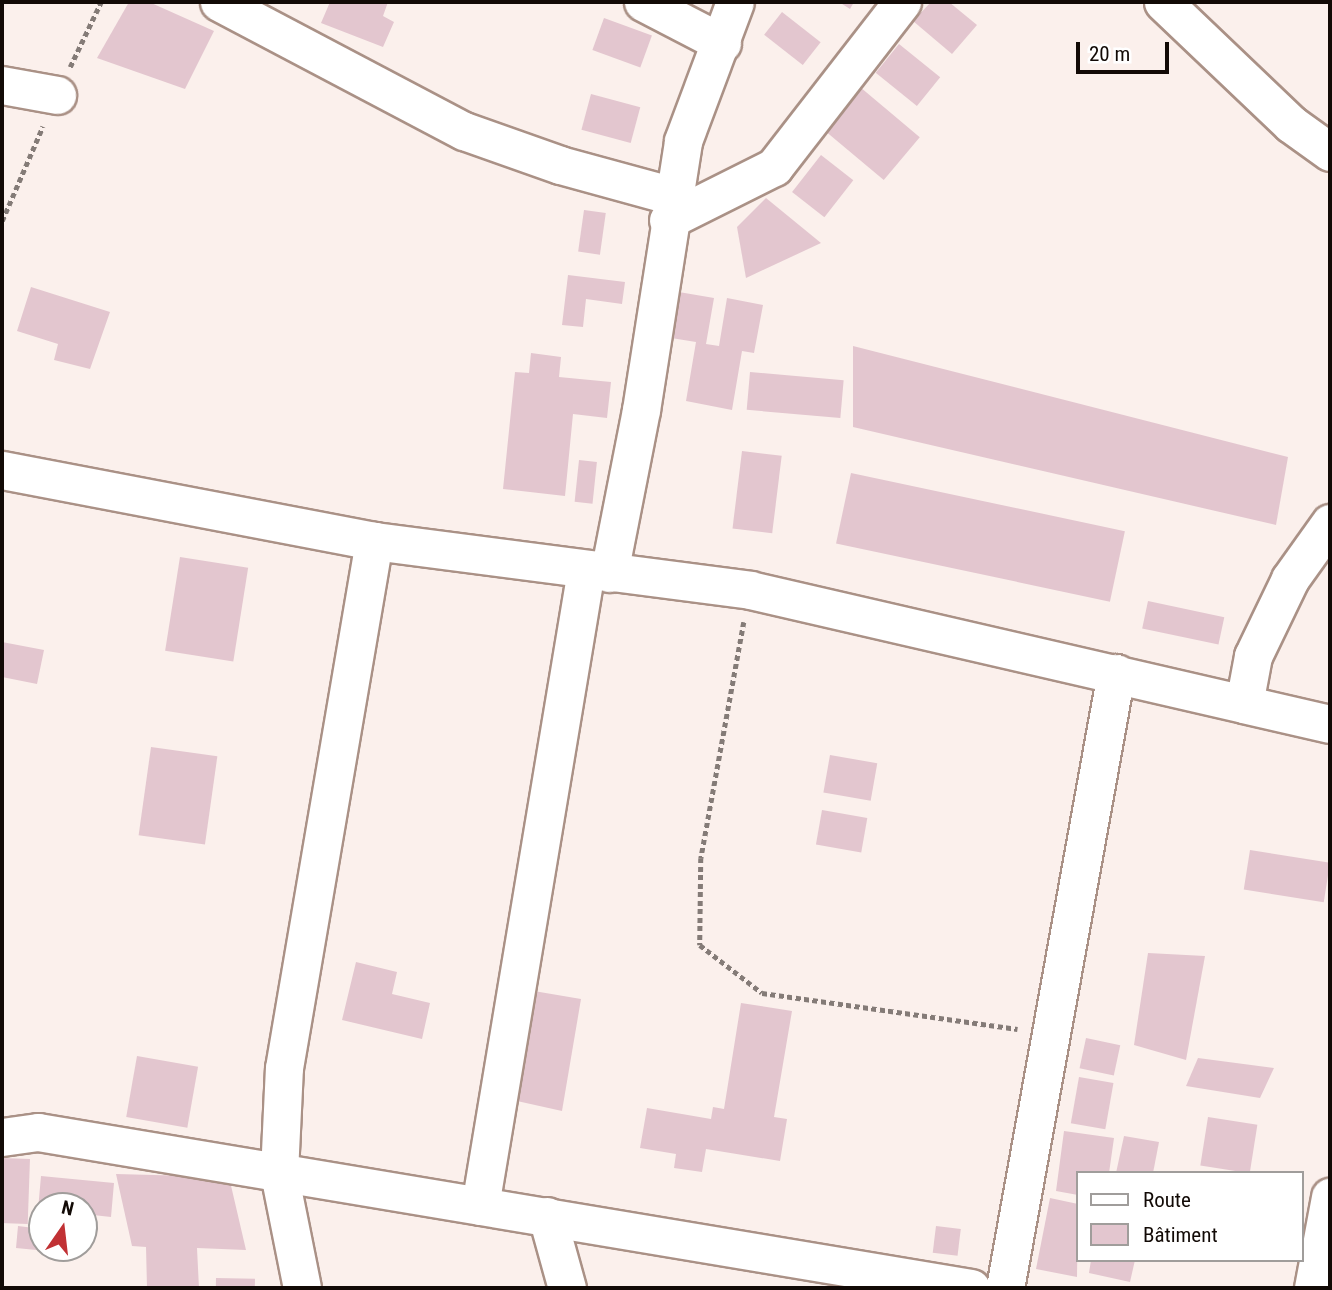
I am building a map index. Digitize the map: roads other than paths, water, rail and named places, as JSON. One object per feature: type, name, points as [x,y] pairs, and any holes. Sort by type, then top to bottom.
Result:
[{"type":"street","points":[[219,2],[464,131],[670,208],[774,167],[902,2]]},
{"type":"street","points":[[643,2],[722,43]]},
{"type":"street","points":[[480,1206],[598,572],[641,410],[670,208],[683,141],[722,43],[735,2]]},
{"type":"street","points":[[1163,2],[1291,124],[1330,152]]},
{"type":"street","points":[[2,85],[57,95]]},
{"type":"street","points":[[2,470],[374,541],[750,590],[1330,724]]},
{"type":"street","points":[[1244,704],[1253,656],[1290,579],[1330,523]]},
{"type":"street","points":[[302,1288],[279,1173],[284,1068],[374,541]]},
{"type":"street","points":[[1005,1288],[1054,1034],[1116,673]]},
{"type":"street","points":[[2,1137],[38,1132],[547,1216],[866,1278],[971,1288]]},
{"type":"street","points":[[1313,1288],[1330,1197]]},
{"type":"street","points":[[547,1216],[567,1288]]}]
